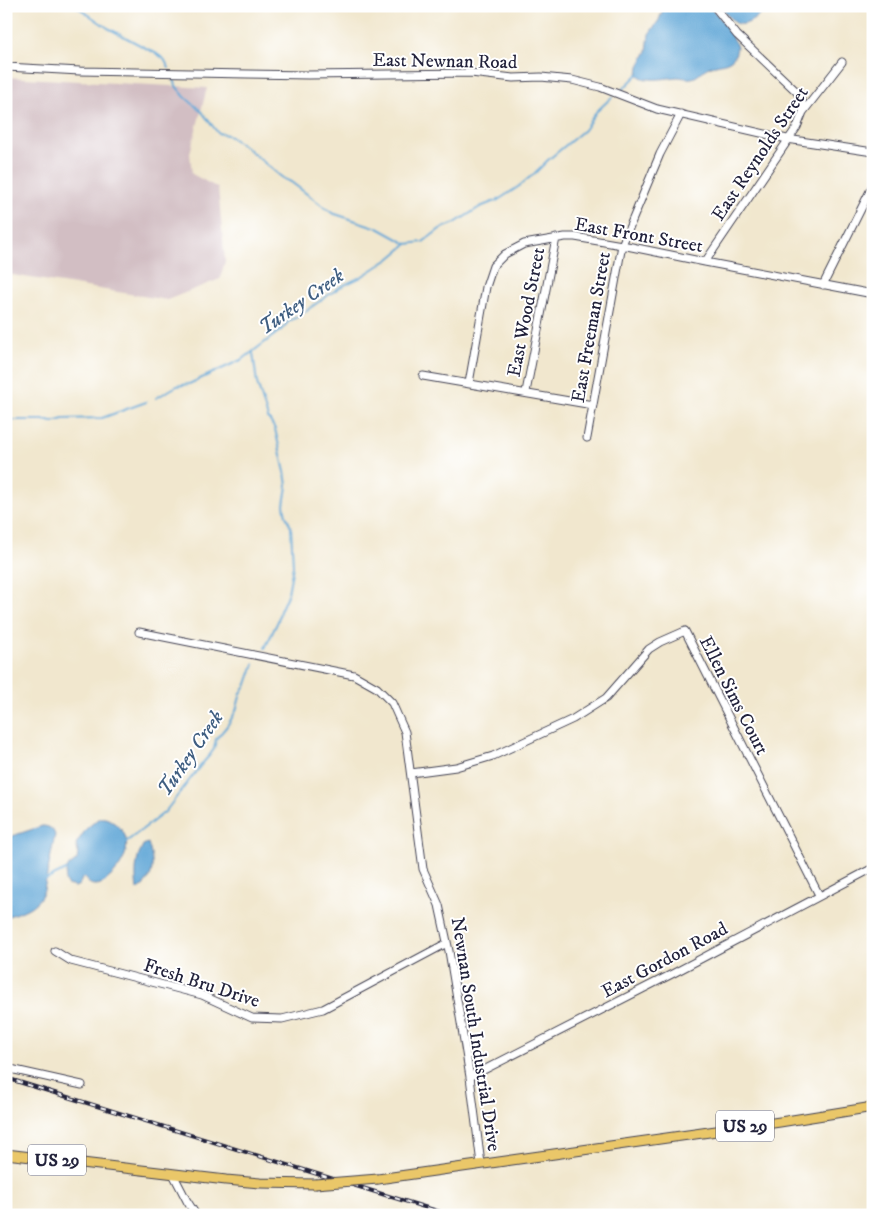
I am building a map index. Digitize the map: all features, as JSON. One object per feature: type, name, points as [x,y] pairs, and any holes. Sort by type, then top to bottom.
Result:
[{"type":"main road","name":"US 29","points":[[6,1154],[260,1183],[315,1184],[418,1175],[481,1164],[873,1107]]},
{"type":"street","points":[[714,6],[737,35],[797,92],[802,102],[803,112]]},
{"type":"street","name":"East Reynolds Street","points":[[705,262],[797,126],[803,112],[842,62]]},
{"type":"street","name":"East Newnan Road","points":[[6,67],[80,71],[308,75],[462,72],[513,78],[540,77],[572,80],[600,87],[657,109],[788,139],[873,152]]},
{"type":"street","name":"East Freeman Street","points":[[587,438],[622,245],[660,154],[681,114]]},
{"type":"street","points":[[823,285],[873,185]]},
{"type":"street","name":"East Front Street","points":[[470,383],[486,287],[493,266],[505,254],[524,244],[556,238],[574,237],[873,294]]},
{"type":"street","name":"East Wood Street","points":[[526,392],[556,238]]},
{"type":"street","points":[[423,376],[526,392],[593,405]]},
{"type":"street","name":"Ellen Sims Court","points":[[411,774],[456,767],[493,756],[573,719],[606,698],[649,650],[660,642],[685,631],[820,895]]},
{"type":"street","name":"Newnan South Industrial Drive","points":[[139,632],[354,675],[377,688],[392,703],[405,732],[423,869],[440,905],[470,1077],[481,1164]]},
{"type":"street","name":"East Gordon Road","points":[[470,1077],[672,974],[873,868]]},
{"type":"street","name":"Fresh Bru Drive","points":[[55,951],[71,961],[202,995],[252,1018],[282,1019],[323,1009],[447,943]]},
{"type":"street","points":[[6,1068],[82,1085]]},
{"type":"street","points":[[173,1174],[196,1215]]},
{"type":"shaded area","points":[[6,77],[207,88],[190,153],[192,174],[218,188],[225,261],[220,279],[167,300],[6,274]]},
{"type":"water","points":[[664,6],[708,6],[720,19],[737,46],[734,57],[727,62],[709,67],[692,78],[644,79],[638,75],[639,66],[647,51],[649,34],[659,20]]},
{"type":"water","points":[[720,6],[773,6],[747,23],[737,24]]},
{"type":"water","points":[[99,818],[109,819],[121,829],[127,843],[124,858],[115,872],[101,884],[91,884],[83,877],[79,885],[75,887],[67,885],[65,881],[67,868],[77,860],[76,844],[86,829]]},
{"type":"water","points":[[42,826],[50,828],[55,835],[44,890],[38,901],[33,905],[24,911],[6,917],[6,838]]},
{"type":"water","points":[[148,843],[152,870],[148,881],[137,890],[137,862],[143,845]]},
{"type":"waterway","points":[[76,6],[108,28],[157,54],[164,59],[169,68]]},
{"type":"waterway","name":"Turkey Creek","points":[[621,91],[638,74]]},
{"type":"waterway","points":[[174,78],[176,86],[202,112],[218,133],[227,135],[243,145],[284,179],[291,182],[332,213],[378,228],[407,244]]},
{"type":"waterway","name":"Turkey Creek","points":[[156,398],[177,386],[189,384],[243,359],[281,330],[289,321],[340,287],[361,277],[389,259],[407,244],[423,242],[440,229],[455,223],[480,207],[498,200],[518,187],[584,130],[596,112],[612,97]]},
{"type":"waterway","name":"Turkey Creek","points":[[253,353],[257,383],[268,418],[275,429],[285,472],[287,486],[284,505],[291,527],[293,566],[288,593],[278,621],[265,648]]},
{"type":"waterway","points":[[6,420],[43,420],[53,422],[63,419],[102,418],[146,402]]},
{"type":"waterway","name":"Turkey Creek","points":[[126,842],[165,812],[209,756],[214,749],[216,739],[236,711],[241,693],[247,684],[254,664]]},
{"type":"waterway","name":"Turkey Creek","points":[[45,880],[66,870]]},
{"type":"railway","points":[[6,1078],[450,1215]]}]
